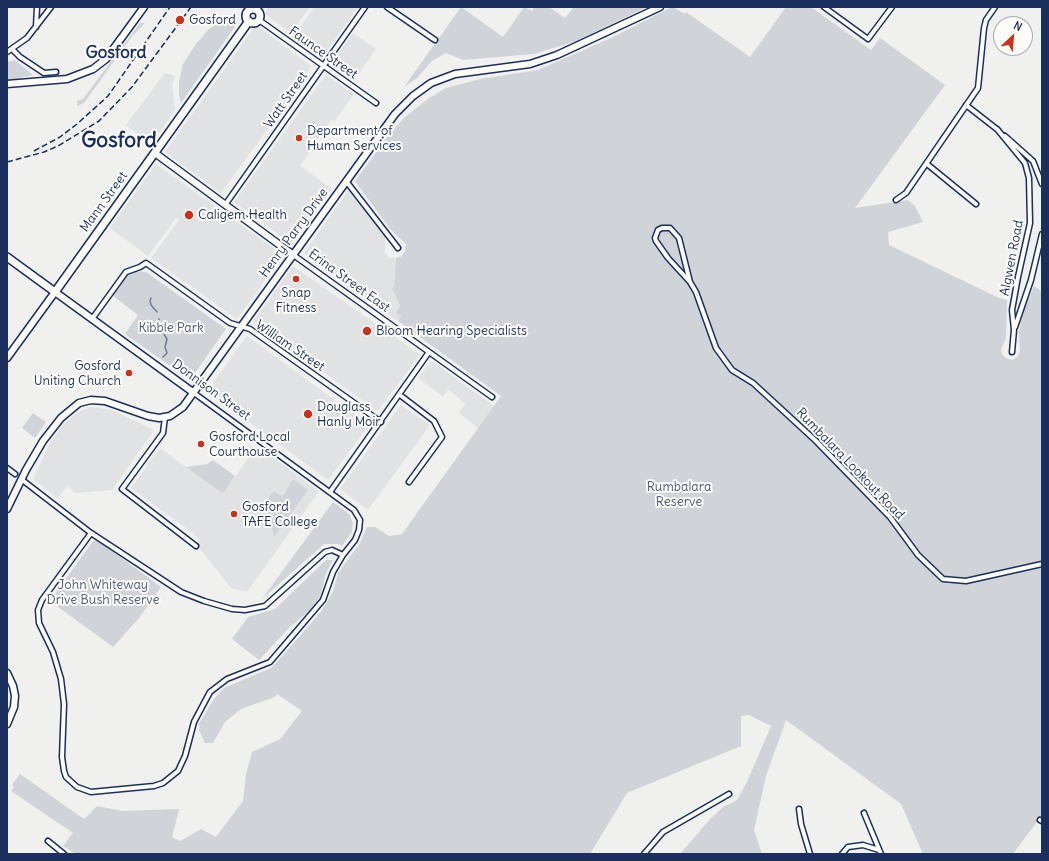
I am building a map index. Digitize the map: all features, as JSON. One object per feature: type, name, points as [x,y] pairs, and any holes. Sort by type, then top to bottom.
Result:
[{"type":"main road","points":[[7,84],[68,79],[93,70],[106,59],[144,7]]},
{"type":"main road","name":"Henry Parry Drive","points":[[165,417],[179,411],[194,393],[240,326],[346,180],[395,114],[413,96],[431,83],[455,74],[530,64],[557,55],[660,7]]},
{"type":"main road","name":"Mann Street","points":[[7,358],[250,22],[246,16],[247,12],[251,9],[258,8],[260,13],[259,20]]},
{"type":"main road","points":[[250,22],[259,20]]},
{"type":"main road","name":"Erina Street East","points":[[155,153],[292,254]]},
{"type":"main road","name":"Donnison Street","points":[[8,258],[194,393]]},
{"type":"main road","points":[[7,509],[37,450],[56,423],[66,412],[78,403],[91,400],[105,401],[148,416],[165,417]]},
{"type":"main road","points":[[7,673],[13,686],[15,696],[14,707],[7,724]]},
{"type":"street","points":[[36,27],[37,7]]},
{"type":"street","points":[[7,52],[27,38],[51,7]]},
{"type":"street","name":"Watt Street","points":[[225,205],[365,7]]},
{"type":"street","points":[[388,7],[435,40]]},
{"type":"street","points":[[824,7],[868,39],[892,7]]},
{"type":"street","points":[[896,200],[906,193],[978,88],[984,28],[986,20],[995,7]]},
{"type":"street","name":"Faunce Street","points":[[259,20],[376,103]]},
{"type":"street","points":[[12,49],[20,57],[44,73],[56,72]]},
{"type":"street","name":"Algwen Road","points":[[966,105],[997,129],[1033,161],[1042,184]]},
{"type":"street","name":"Algwen Road","points":[[997,129],[1025,163],[1029,178],[1030,223],[1012,310],[1014,330],[1012,352]]},
{"type":"street","points":[[927,164],[976,204]]},
{"type":"street","points":[[346,180],[398,248]]},
{"type":"street","name":"Rumbalara Lookout Road","points":[[690,282],[679,238],[670,228],[662,228],[658,230],[655,238],[656,241],[668,258],[690,282],[696,292],[716,348],[732,370],[753,383],[816,441],[890,517],[918,555],[943,579],[966,581],[1042,564]]},
{"type":"street","name":"Algwen Road","points":[[1014,330],[1038,258],[1042,234]]},
{"type":"street","name":"Erina Street East","points":[[292,254],[492,397]]},
{"type":"street","name":"William Street","points":[[92,319],[126,272],[140,268],[146,263],[230,323],[250,329],[381,422]]},
{"type":"street","points":[[330,492],[381,422],[429,352]]},
{"type":"street","name":"Donnison Street","points":[[91,533],[42,600],[38,610],[38,617],[61,680],[64,704],[62,757],[64,771],[66,777],[77,787],[92,792],[154,786],[171,778],[182,764],[190,731],[210,692],[227,679],[270,662],[323,600],[333,572],[358,535],[360,520],[354,510],[194,393]]},
{"type":"street","points":[[400,395],[434,421],[442,437],[409,482]]},
{"type":"street","points":[[165,417],[163,433],[122,489],[196,546]]},
{"type":"street","points":[[7,468],[15,474]]},
{"type":"street","points":[[21,479],[91,533],[180,592],[232,609],[245,610],[265,606],[325,552],[332,550],[343,556]]},
{"type":"street","points":[[644,854],[663,832],[729,794]]},
{"type":"street","points":[[799,809],[801,824],[810,854]]},
{"type":"street","points":[[864,813],[880,852]]},
{"type":"street","points":[[48,841],[64,854]]},
{"type":"street","points":[[842,854],[848,847],[863,845],[880,852]]},
{"type":"shaded area","points":[[269,7],[310,7],[291,33],[265,14]]},
{"type":"shaded area","points":[[314,7],[358,7],[323,56],[295,35]]},
{"type":"shaded area","points":[[256,25],[311,66],[301,83],[221,193],[165,152]]},
{"type":"shaded area","points":[[353,33],[376,49],[355,79],[332,63]]},
{"type":"shaded area","points":[[165,73],[175,76],[172,85],[175,110],[155,139],[143,138],[126,125]]},
{"type":"shaded area","points":[[326,75],[354,94],[334,122],[331,120],[300,166],[332,189],[291,243],[234,202]]},
{"type":"shaded area","points":[[156,164],[283,255],[237,319],[151,258],[179,220],[176,218],[148,256],[110,228]]},
{"type":"shaded area","points":[[348,191],[385,235],[385,252],[389,258],[396,258],[394,287],[392,288],[400,306],[401,316],[398,321],[304,253]]},
{"type":"shaded area","points":[[293,266],[420,355],[379,409],[376,410],[254,322]]},
{"type":"shaded area","points":[[247,336],[369,425],[328,480],[207,391]]},
{"type":"shaded area","points":[[430,362],[433,362],[494,406],[478,428],[459,413],[465,404],[457,396],[448,390],[443,397],[418,378]]},
{"type":"shaded area","points":[[401,405],[430,425],[368,510],[340,489]]},
{"type":"shaded area","points":[[91,407],[112,410],[154,430],[112,490],[75,493],[68,486],[57,498],[33,479],[50,443],[63,425],[78,412]]},
{"type":"shaded area","name":"Gosford TAFE College","points":[[257,446],[319,491],[247,592],[231,588],[199,548],[200,541],[193,533],[131,488],[160,448],[223,494]]},
{"type":"green space","points":[[461,7],[503,37],[524,7],[532,11],[534,7],[549,7],[565,18],[574,7],[647,7],[576,41],[534,54],[463,60],[446,53],[432,61],[417,78],[404,87]]},
{"type":"green space","name":"Rumbalara Reserve","points":[[672,7],[685,14],[686,12],[750,57],[786,7],[811,7],[871,50],[880,38],[945,85],[855,208],[908,200],[915,206],[923,222],[888,232],[889,245],[999,298],[1007,300],[1006,338],[1001,349],[1002,354],[1006,358],[1012,360],[1017,357],[1020,352],[1019,332],[1023,311],[1034,286],[1042,292],[1042,815],[1013,854],[923,854],[901,804],[786,720],[766,776],[754,830],[762,854],[680,854],[711,818],[723,807],[737,800],[747,782],[771,726],[749,715],[741,716],[741,746],[627,793],[590,854],[76,854],[63,846],[73,833],[11,791],[14,787],[12,785],[20,774],[84,819],[97,806],[122,811],[179,809],[172,837],[180,841],[201,829],[216,837],[243,801],[246,774],[252,752],[280,739],[302,711],[277,694],[275,697],[241,709],[225,722],[213,743],[205,743],[199,730],[200,726],[198,725],[214,699],[224,688],[271,668],[284,654],[320,613],[333,592],[338,573],[360,543],[367,527],[375,527],[389,536],[402,534],[501,396],[398,321],[401,316],[396,313],[400,306],[392,288],[394,286],[396,258],[402,256],[405,251],[406,244],[390,229],[355,181],[391,132],[405,117],[429,98],[446,88],[480,79],[538,70],[611,38]]},
{"type":"green space","points":[[227,17],[235,21],[236,23],[234,28],[181,103],[179,95],[179,82],[183,64],[196,44],[208,30]]},
{"type":"green space","points":[[140,23],[145,23],[133,35],[84,103],[77,106],[77,101],[83,99]]},
{"type":"green space","points":[[15,60],[33,75],[7,81],[7,62]]},
{"type":"green space","name":"Kibble Park","points":[[132,271],[146,272],[226,329],[190,380],[125,334],[138,315],[112,295],[126,274]]},
{"type":"green space","points":[[33,413],[46,422],[35,438],[22,428]]},
{"type":"green space","points":[[213,460],[235,476],[223,494],[186,467],[207,464]]},
{"type":"green space","points":[[293,479],[308,490],[274,537],[266,501],[274,491],[283,496]]},
{"type":"green space","points":[[333,502],[349,514],[353,523],[352,532],[342,546],[338,544],[324,544],[262,599]]},
{"type":"green space","name":"John Whiteway Drive Bush Reserve","points":[[97,540],[161,587],[139,618],[113,647],[50,601],[93,541]]},
{"type":"green space","points":[[326,560],[333,560],[326,573],[320,597],[310,610],[289,628],[259,660],[232,639],[248,617],[275,609]]},
{"type":"waterway","points":[[151,298],[151,305],[157,312]]},
{"type":"waterway","points":[[159,319],[159,326],[167,339],[165,347],[167,353],[163,357]]},
{"type":"railway","points":[[34,151],[60,137],[108,96],[170,7]]},
{"type":"railway","points":[[7,162],[44,152],[58,146],[99,121],[132,87],[191,7]]},
{"type":"place","name":"Gosford","points":[[180,20]]},
{"type":"place","name":"Department of Human Services","points":[[299,138]]},
{"type":"place","name":"Caligem Health","points":[[189,215]]},
{"type":"place","name":"Snap Fitness","points":[[296,279]]},
{"type":"place","name":"Bloom Hearing Specialists","points":[[367,331]]},
{"type":"place","name":"Gosford Uniting Church","points":[[129,373]]},
{"type":"place","name":"Douglass Hanly Moir","points":[[308,414]]},
{"type":"place","name":"Gosford Local Courthouse","points":[[201,444]]},
{"type":"place","name":"Gosford TAFE College","points":[[234,514]]},
{"type":"district","name":"Gosford","points":[[116,53]]},
{"type":"district","name":"Gosford","points":[[119,141]]}]
